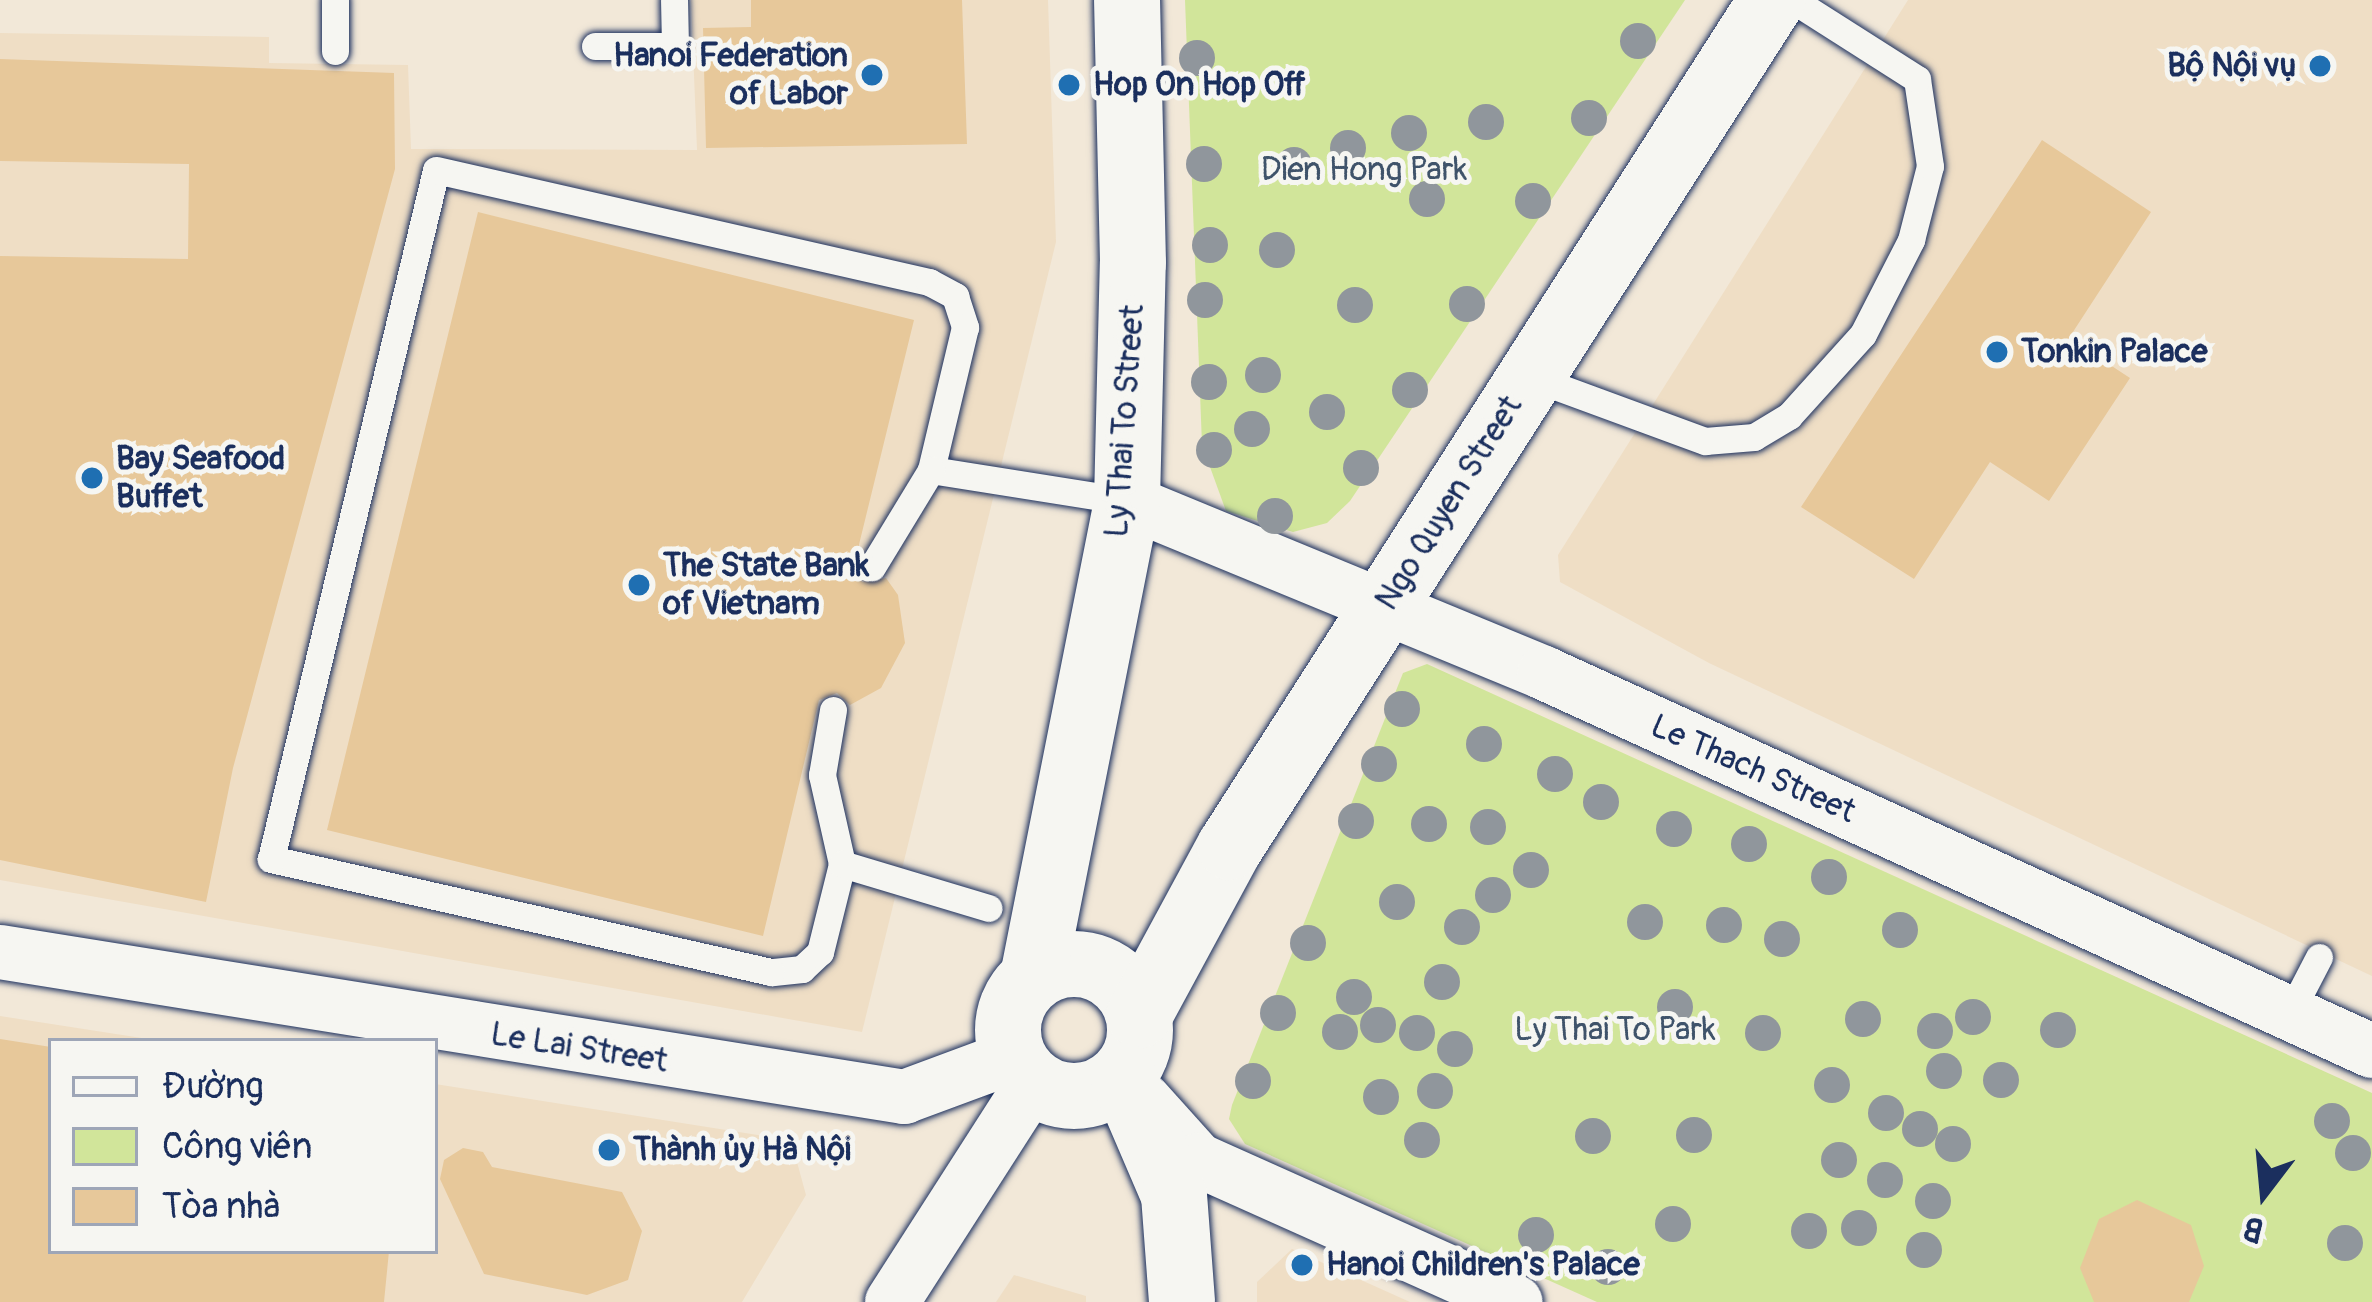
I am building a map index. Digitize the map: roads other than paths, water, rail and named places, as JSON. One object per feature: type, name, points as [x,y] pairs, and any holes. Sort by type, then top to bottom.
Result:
[{"type":"street","name":"Ly Thai To Street","points":[[1033,977],[1127,502],[1133,263],[1127,0]]},
{"type":"street","name":"Ngo Quyen Street","points":[[1131,1046],[1230,847],[1772,0]]},
{"type":"street","name":"Le Thach Street","points":[[1127,502],[1384,607],[2372,1051]]},
{"type":"street","name":"Le Lai Street","points":[[0,952],[904,1096],[1023,1070]]},
{"type":"street","points":[[892,1302],[1023,1070],[1009,1013],[1033,977],[1074,964],[1096,968],[1130,994],[1131,1046],[1174,1195],[1182,1302]]},
{"type":"street","points":[[1023,1070],[1085,1096],[1131,1046]]},
{"type":"street","points":[[1131,1046],[1198,1160],[1516,1302]]},
{"type":"lane","points":[[335,0],[335,51]]},
{"type":"lane","points":[[595,46],[676,46],[674,0]]},
{"type":"lane","points":[[1528,376],[1705,441],[1754,436],[1789,416],[1863,334],[1911,241],[1930,166],[1917,80],[1793,0]]},
{"type":"lane","points":[[833,710],[822,775],[842,864],[820,952],[802,969],[771,972],[271,859],[436,170],[929,282],[955,296],[965,327],[931,470],[872,567]]},
{"type":"lane","points":[[931,470],[1127,502]]},
{"type":"lane","points":[[842,864],[989,908]]},
{"type":"lane","points":[[2290,1013],[2319,956]]},
{"type":"place","name":"Bộ Nội vụ","points":[[2320,66]]},
{"type":"place","name":"Hanoi Federation of Labor","points":[[872,75]]},
{"type":"place","name":"Hop On Hop Off","points":[[1069,85]]},
{"type":"place","name":"Tonkin Palace","points":[[1997,352]]},
{"type":"place","name":"Bay Seafood Buffet","points":[[92,478]]},
{"type":"place","name":"The State Bank of Vietnam","points":[[639,585]]},
{"type":"place","name":"Thành ủy Hà Nội","points":[[609,1150]]},
{"type":"place","name":"Hanoi Children's Palace","points":[[1302,1265]]},
{"type":"park label","name":"Dien Hong Park","points":[[1364,170]]},
{"type":"park label","name":"Ly Thai To Park","points":[[1615,1030]]}]
